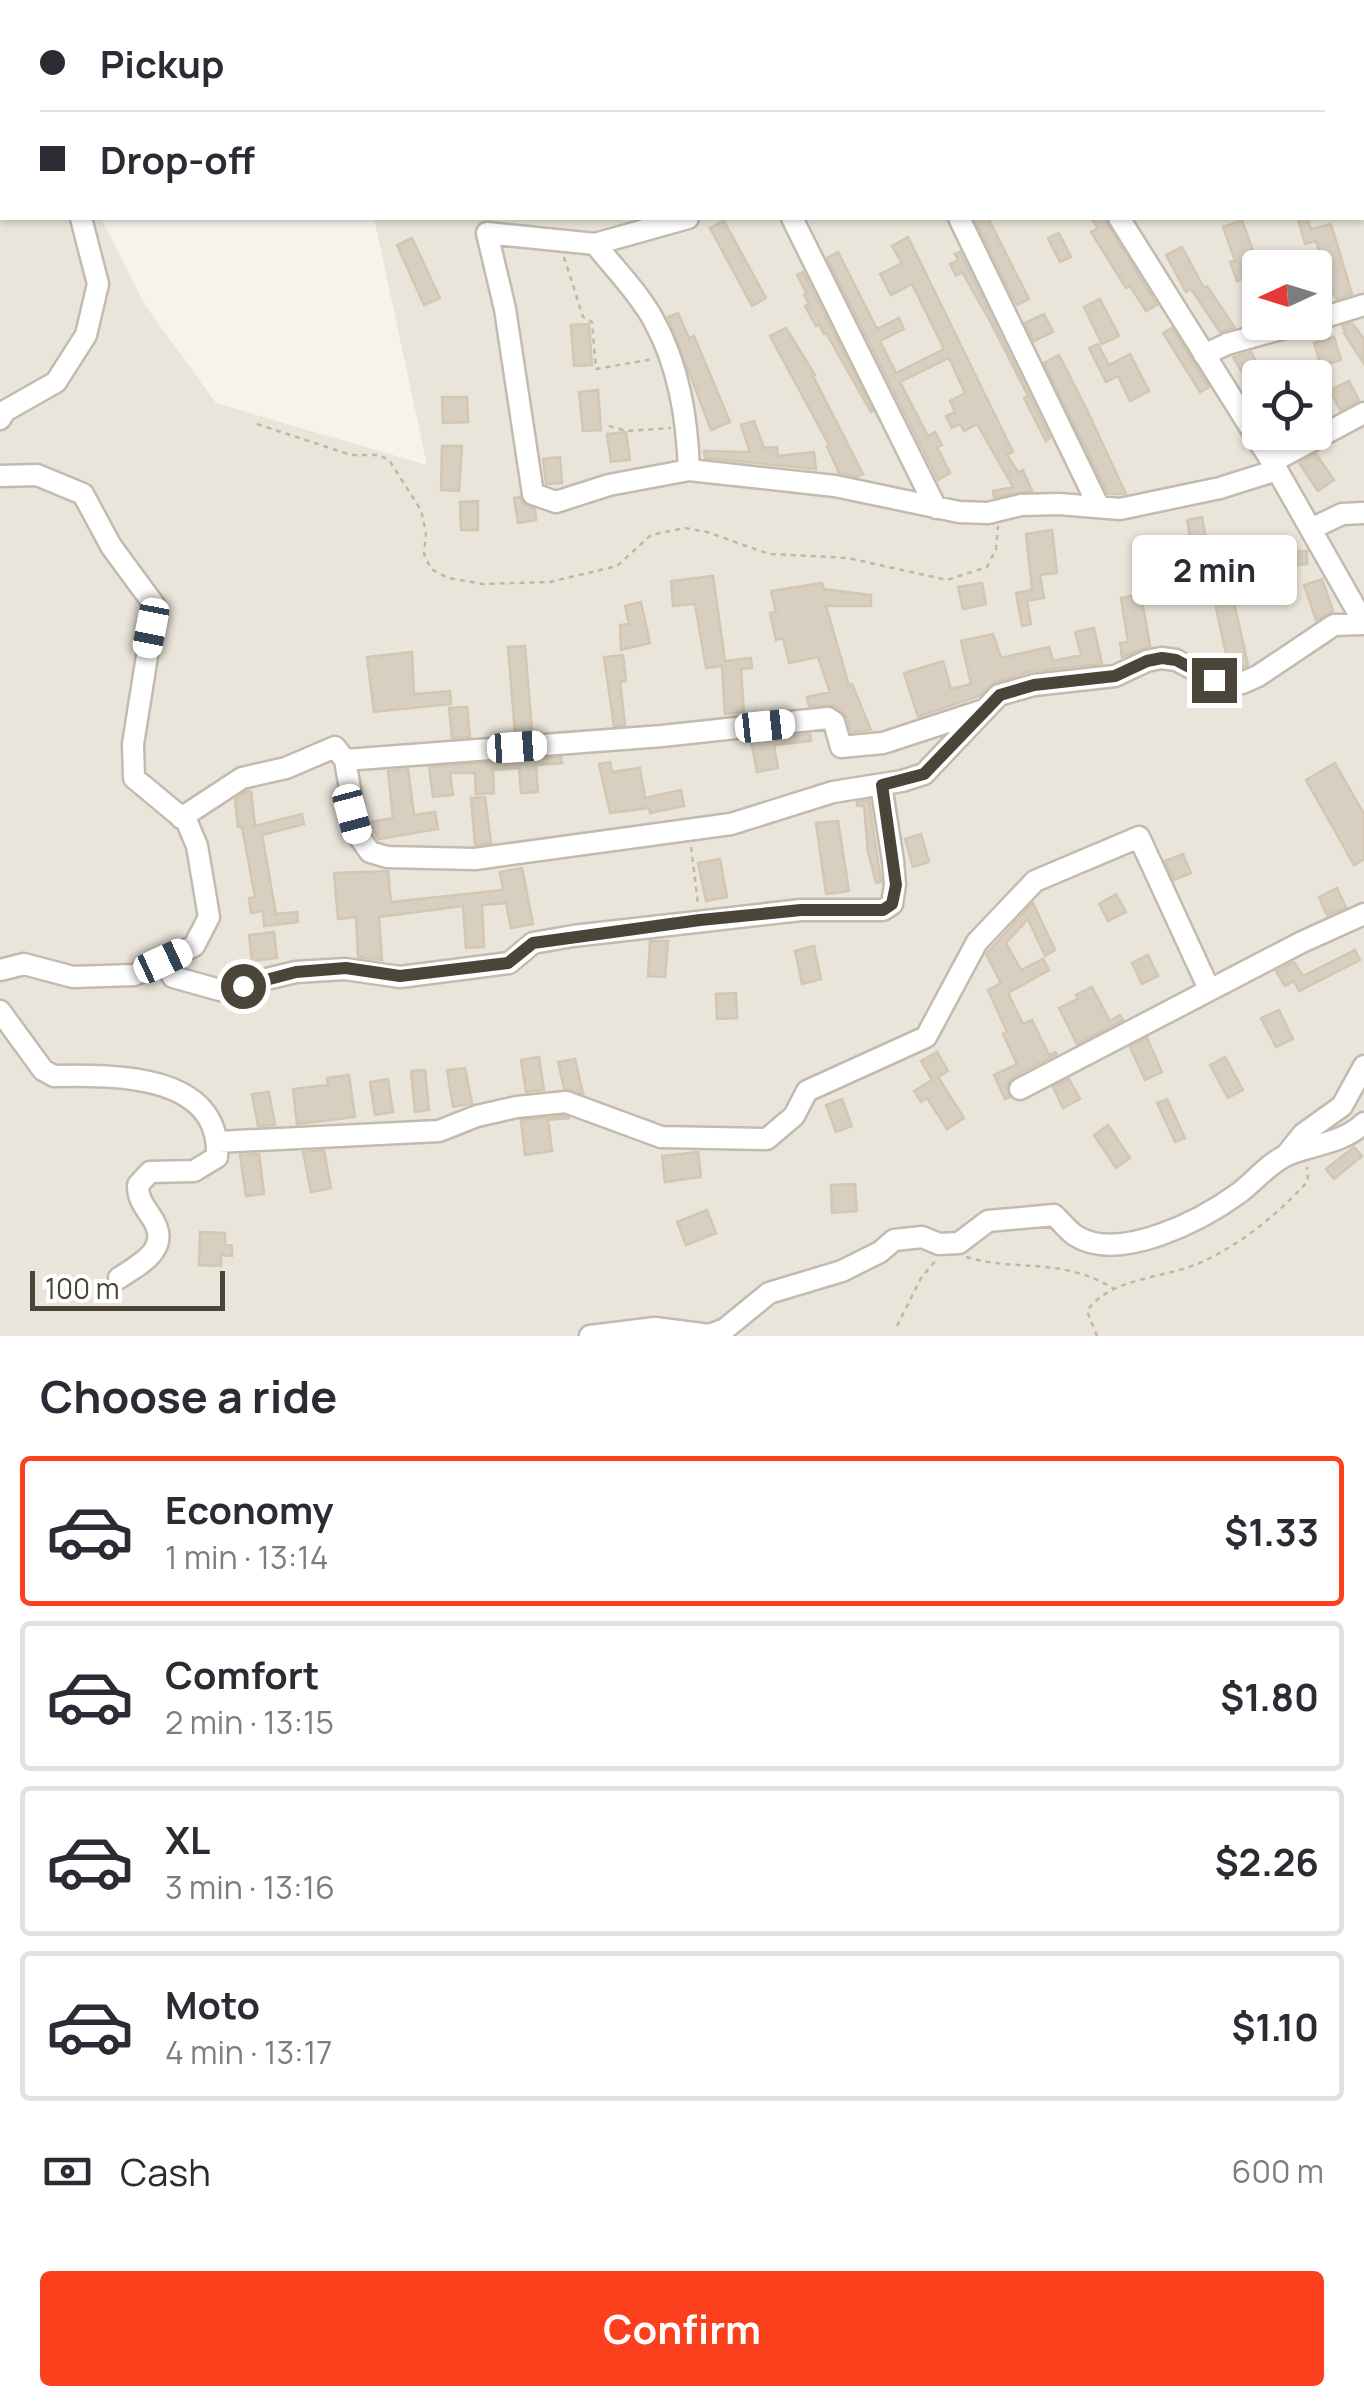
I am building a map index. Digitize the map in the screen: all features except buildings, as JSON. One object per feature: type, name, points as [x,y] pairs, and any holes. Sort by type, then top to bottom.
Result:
[{"type":"street","points":[[0,419],[5,411],[56,382],[86,335],[98,284],[82,220]]},
{"type":"street","points":[[681,220],[595,244],[486,233],[505,309],[533,494],[556,502],[609,485],[690,470],[835,486],[936,508],[988,512],[1059,504],[1120,509],[1220,488],[1274,466],[1364,412]]},
{"type":"street","points":[[793,220],[936,508]]},
{"type":"street","points":[[960,220],[1099,508]]},
{"type":"street","points":[[181,818],[242,778],[286,768],[335,747],[345,760],[358,836],[370,852],[387,856],[475,860],[731,824],[833,792],[924,774],[1000,695],[1034,685],[1115,676],[1162,658],[1176,660],[1214,680],[1242,683],[1334,625],[1364,624],[1274,466],[1120,220]]},
{"type":"street","points":[[595,244],[652,316],[669,356],[685,406],[690,470]]},
{"type":"street","points":[[1332,315],[1364,305]]},
{"type":"street","points":[[1204,356],[1242,340]]},
{"type":"street","points":[[0,476],[37,475],[83,494],[111,546],[155,606],[133,744],[134,778],[187,822],[198,846],[209,917],[194,946],[134,974],[73,977],[24,964],[0,970]]},
{"type":"street","points":[[1311,529],[1342,514],[1364,513]]},
{"type":"street","points":[[345,760],[662,736],[828,718],[834,722],[842,746],[883,743],[981,711]]},
{"type":"street","points":[[163,961],[172,977],[220,990],[296,972],[346,968],[400,976],[508,963],[533,943],[700,920],[801,910],[883,910],[892,904],[896,885],[882,785]]},
{"type":"street","points":[[218,1142],[439,1131],[477,1116],[566,1102],[660,1137],[768,1139],[794,1116],[807,1091],[926,1037],[977,942],[1035,881],[1139,837],[1209,989]]},
{"type":"street","points":[[1020,1089],[1209,989],[1364,914]]},
{"type":"street","points":[[0,1011],[43,1070],[54,1076],[139,1078],[194,1099],[212,1123],[218,1142],[217,1157],[194,1172],[150,1172],[138,1185],[138,1198],[157,1224],[160,1241],[152,1256],[118,1278]]},
{"type":"street","points":[[1296,1153],[1303,1134],[1342,1106],[1364,1066]]},
{"type":"street","points":[[590,1336],[655,1328],[709,1336],[724,1329],[769,1293],[842,1271],[880,1252],[894,1240],[922,1236],[939,1244],[959,1243],[988,1221],[1054,1215],[1077,1236],[1108,1245],[1152,1237],[1192,1223],[1296,1153],[1356,1130],[1364,1123]]},
{"type":"path","points":[[559,242],[583,317],[592,322],[596,368],[669,356]]},
{"type":"path","points":[[257,424],[350,455],[389,460],[420,510],[426,533],[424,554],[431,568],[448,578],[483,584],[550,582],[616,566],[652,534],[685,528],[768,554],[848,558],[947,580],[976,574],[992,561],[1000,518],[1009,508]]},
{"type":"path","points":[[609,426],[626,431],[687,426]]},
{"type":"path","points":[[688,831],[700,920]]},
{"type":"path","points":[[1096,1336],[1087,1311],[1098,1295],[1205,1261],[1258,1227],[1308,1182],[1296,1153]]},
{"type":"path","points":[[897,1326],[921,1278],[949,1244],[954,1254],[980,1261],[1065,1268],[1114,1289]]},
{"type":"shaded area","points":[[0,220],[102,220],[145,305],[216,403],[427,465],[374,220],[1364,220],[1364,1336],[0,1336]]},
{"type":"route","points":[[243,986],[296,972],[346,968],[400,976],[508,963],[533,943],[700,920],[801,910],[883,910],[892,904],[896,885],[882,785],[924,774],[1000,695],[1034,685],[1115,676],[1162,658],[1188,665],[1214,680]]}]
